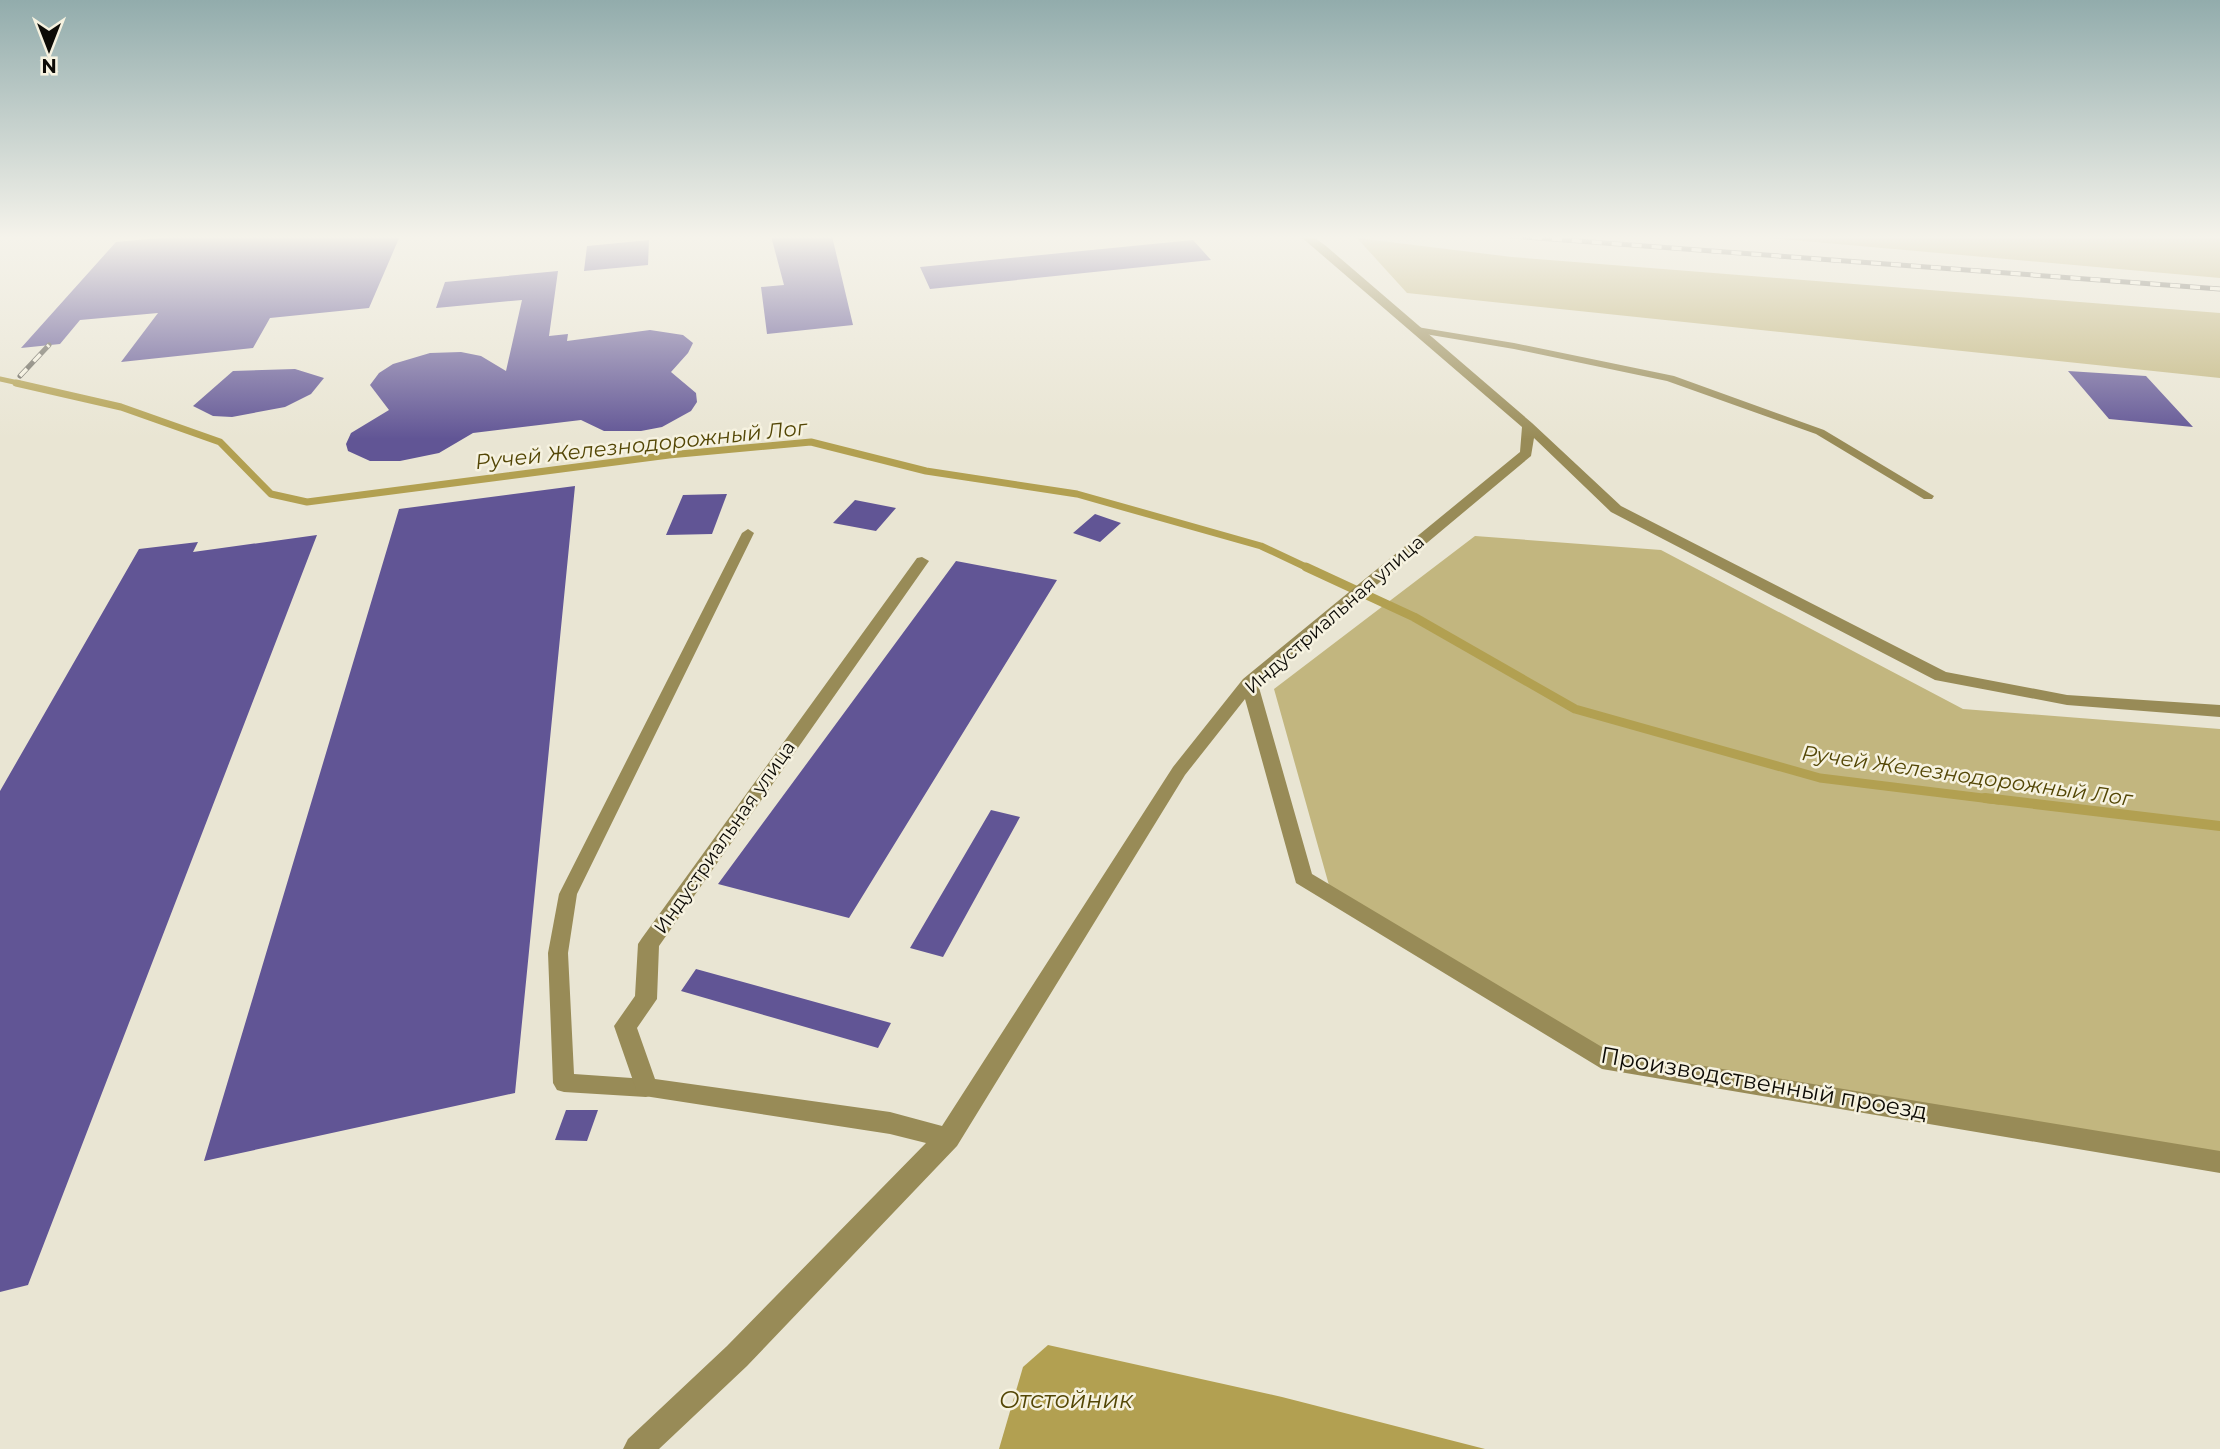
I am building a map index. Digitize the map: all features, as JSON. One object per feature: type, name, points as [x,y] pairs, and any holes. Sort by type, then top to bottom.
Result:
[{"type":"street","points":[[1386,304],[1528,426],[1616,509],[1941,676],[2067,700],[2220,711]]},
{"type":"street","name":"Индустриальная улица","points":[[638,1449],[737,1356],[948,1138],[1179,771],[1249,683],[1526,453],[1528,426]]},
{"type":"street","name":"Индустриальная улица","points":[[646,1087],[625,1026],[646,999],[649,944],[922,561]]},
{"type":"street","name":"Производственный проезд","points":[[1249,683],[1303,878],[1602,1059],[2220,1163]]},
{"type":"street","points":[[646,1087],[890,1123],[948,1138]]},
{"type":"lane","points":[[1417,330],[1514,346],[1670,378],[1821,432],[1928,496]]},
{"type":"lane","points":[[646,1087],[564,1083],[558,953],[568,894],[748,533]]},
{"type":"shaded area","points":[[1509,304],[2101,304],[2220,313],[2220,378]]},
{"type":"shaded area","points":[[1475,536],[1661,550],[1963,709],[2220,729],[2220,1162],[1602,1059],[1332,896],[1274,689]]},
{"type":"water","name":"Отстойник","points":[[1048,1345],[1282,1397],[1485,1449],[999,1449],[1023,1367]]},
{"type":"building","points":[[61,304],[371,304],[369,308],[270,318],[253,348],[121,362],[158,313],[80,320],[60,344],[21,348]]},
{"type":"building","points":[[438,304],[483,304],[436,308]]},
{"type":"building","points":[[521,304],[553,304],[549,336],[568,334],[567,341],[650,330],[683,335],[693,343],[671,372],[696,393],[697,402],[691,411],[662,427],[641,431],[604,431],[581,420],[473,433],[439,453],[400,461],[370,461],[348,451],[346,444],[351,433],[389,410],[370,385],[379,373],[393,364],[430,353],[461,352],[481,356],[506,371]]},
{"type":"building","points":[[763,304],[848,304],[853,325],[767,334]]},
{"type":"building","points":[[295,369],[324,378],[311,394],[285,407],[232,417],[213,416],[193,406],[233,371]]},
{"type":"building","points":[[2068,371],[2146,376],[2193,427],[2109,419]]},
{"type":"building","points":[[575,486],[515,1093],[204,1161],[399,509]]},
{"type":"building","points":[[727,494],[712,534],[666,535],[683,495]]},
{"type":"building","points":[[855,500],[896,508],[876,531],[833,523]]},
{"type":"building","points":[[1095,514],[1121,523],[1100,542],[1073,533]]},
{"type":"building","points":[[317,535],[28,1285],[0,1292],[0,791],[139,549],[198,542],[193,552]]},
{"type":"building","points":[[956,561],[1057,580],[849,918],[718,884]]},
{"type":"building","points":[[991,810],[1020,817],[943,957],[910,948]]},
{"type":"building","points":[[696,969],[891,1023],[878,1048],[681,991]]},
{"type":"building","points":[[566,1110],[598,1110],[587,1141],[555,1140]]},
{"type":"waterway","name":"Ручей Железнодорожный Лог","points":[[0,379],[23,384]]},
{"type":"waterway","name":"Ручей Железнодорожный Лог","points":[[16,383],[121,407],[220,442],[271,494],[307,502],[669,455],[811,442],[926,471],[1077,494],[1261,546],[1310,569]]},
{"type":"waterway","name":"Ручей Железнодорожный Лог","points":[[1306,567],[1414,617],[1575,709],[1820,778],[1999,800]]},
{"type":"waterway","name":"Ручей Железнодорожный Лог","points":[[1985,798],[2220,826]]},
{"type":"railway","points":[[20,376],[49,345]]}]
